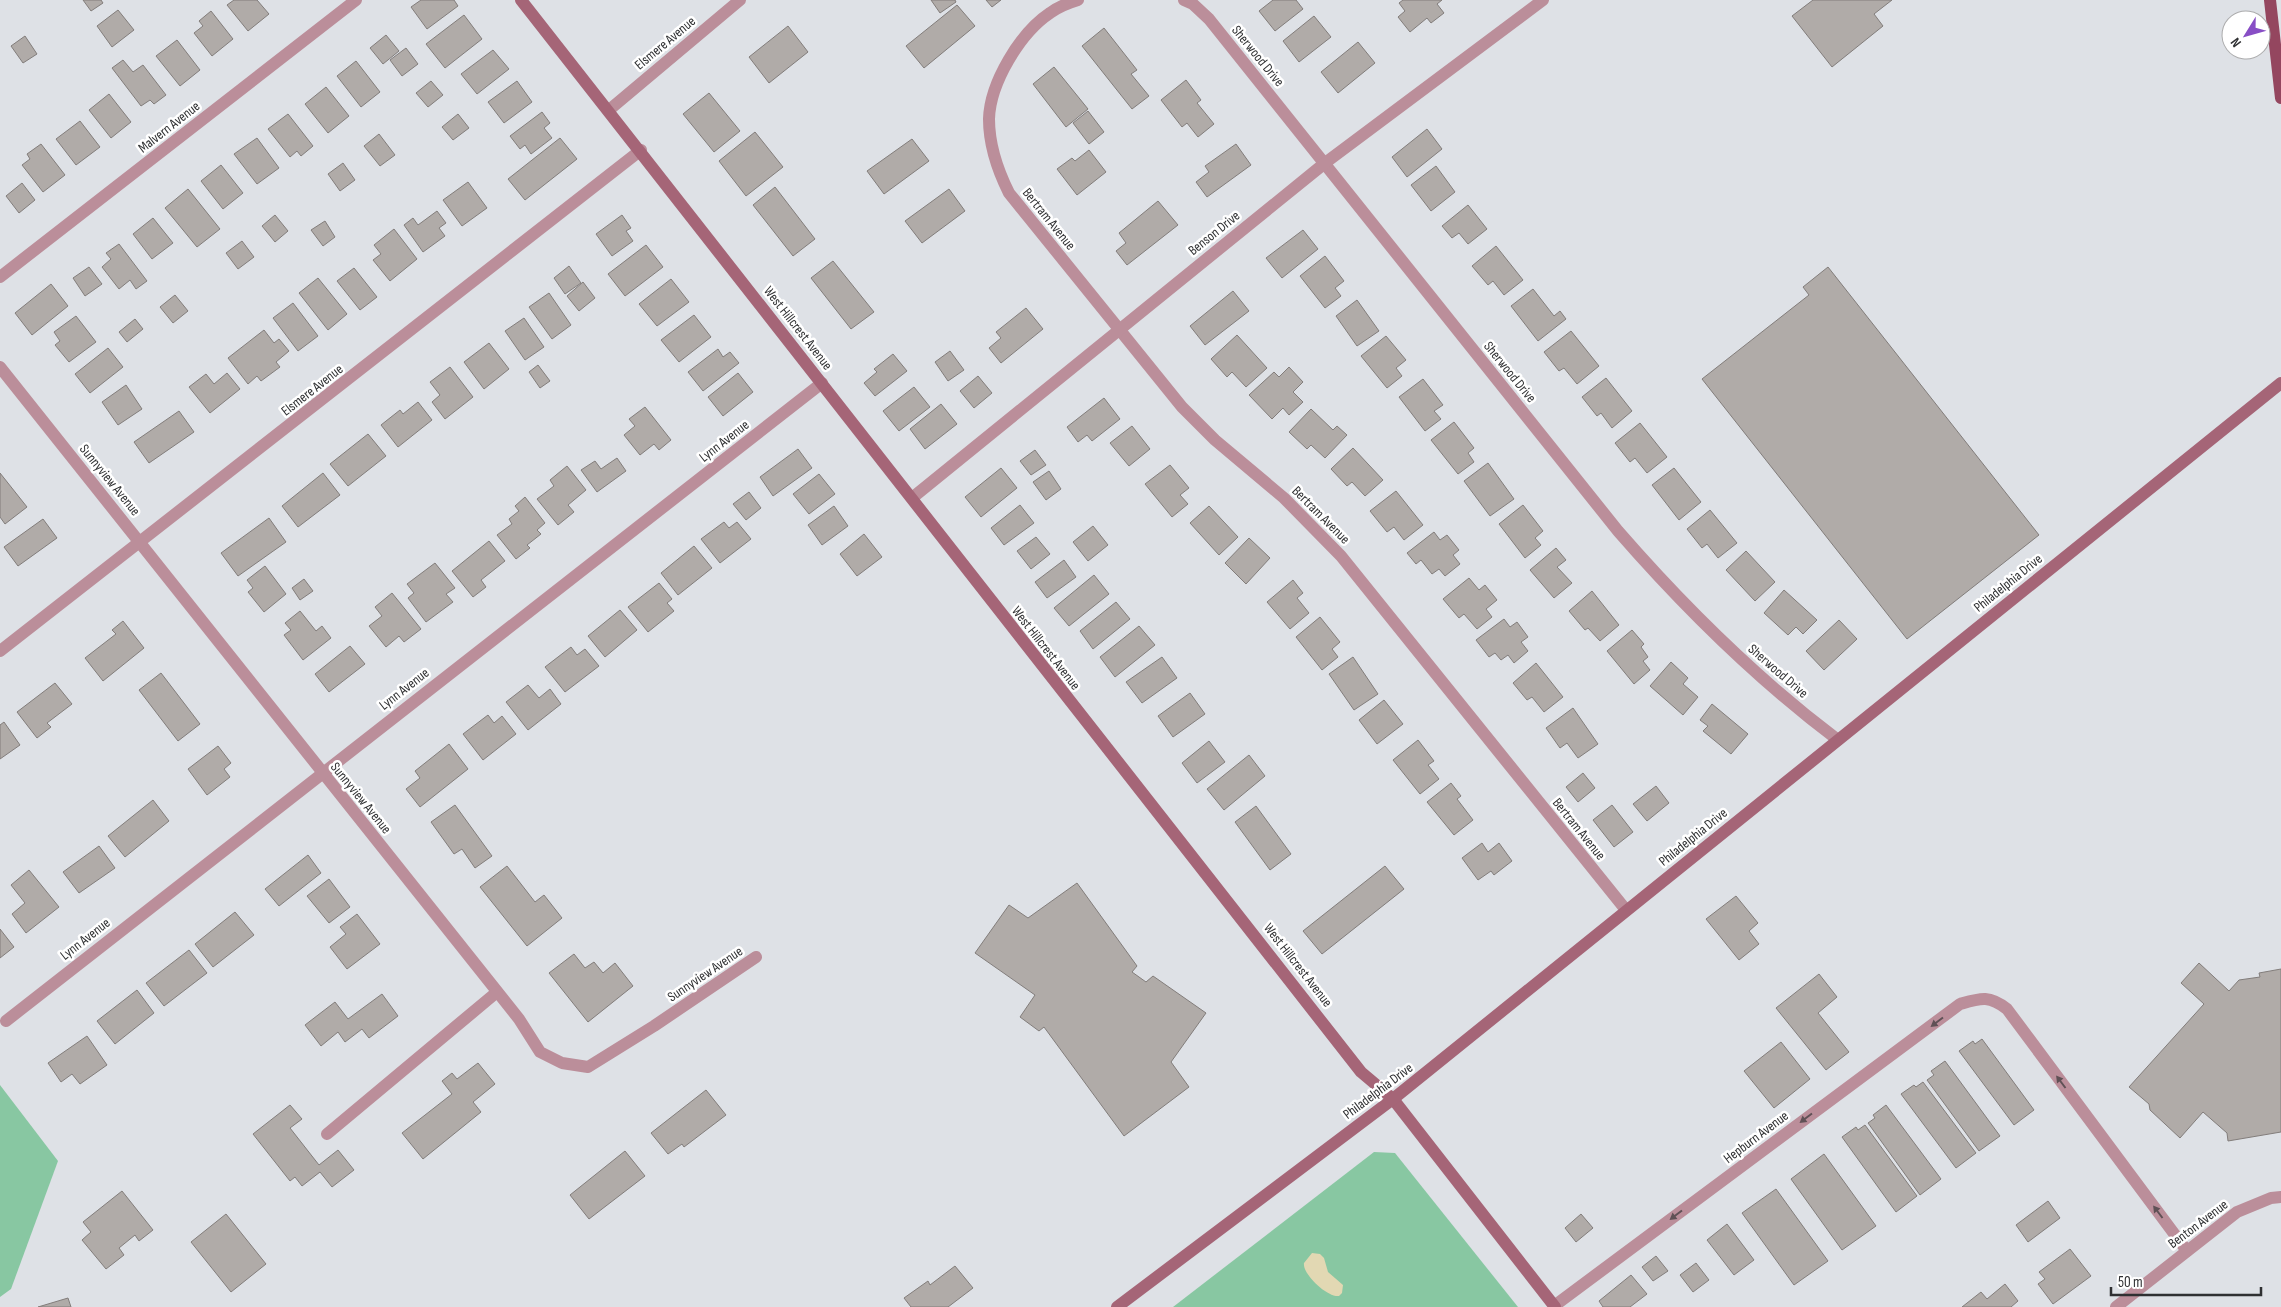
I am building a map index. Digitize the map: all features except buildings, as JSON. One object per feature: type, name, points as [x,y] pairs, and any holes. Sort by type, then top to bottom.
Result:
[{"type":"main road","points":[[2270,0],[2281,98]]},
{"type":"street","name":"Malvern Avenue","points":[[0,277],[356,0]]},
{"type":"street","name":"West Hillcrest Avenue","points":[[521,0],[912,498],[992,604],[1361,1072],[1393,1099],[1554,1306]]},
{"type":"street","name":"Elsmere Avenue","points":[[608,110],[740,0]]},
{"type":"street","name":"Bertram Avenue","points":[[1078,0],[1049,13],[1032,29],[1010,56],[993,96],[989,119],[993,149],[1002,179],[1009,193],[1182,407],[1214,440],[1284,498],[1341,556],[1626,910]]},
{"type":"street","name":"Sherwood Drive","points":[[1184,0],[1193,4],[1209,18],[1618,531],[1658,577],[1767,684],[1838,740]]},
{"type":"street","name":"Benson Drive","points":[[912,498],[1325,163],[1542,0]]},
{"type":"street","name":"Elsmere Avenue","points":[[0,651],[426,321],[640,150]]},
{"type":"street","name":"Sunnyview Avenue","points":[[0,367],[519,1019],[540,1052],[562,1063],[588,1067],[654,1026],[756,958]]},
{"type":"street","name":"Philadelphia Drive","points":[[1117,1307],[1393,1099],[2281,383]]},
{"type":"street","name":"Lynn Avenue","points":[[6,1021],[822,384]]},
{"type":"street","points":[[327,1134],[497,992]]},
{"type":"street","name":"Hepburn Avenue","points":[[1554,1306],[1960,1004],[1979,998],[1994,1000],[2007,1009],[2187,1251]]},
{"type":"street","name":"Benton Avenue","points":[[2116,1307],[2237,1212],[2271,1198],[2281,1197]]},
{"type":"green space","points":[[0,1085],[58,1161],[11,1289],[0,1297]]},
{"type":"green space","points":[[1374,1152],[1395,1153],[1518,1307],[1173,1307]]},
{"type":"sand","points":[[1312,1253],[1320,1254],[1324,1258],[1328,1272],[1343,1285],[1342,1293],[1339,1296],[1334,1296],[1323,1289],[1307,1273],[1304,1263]]}]
